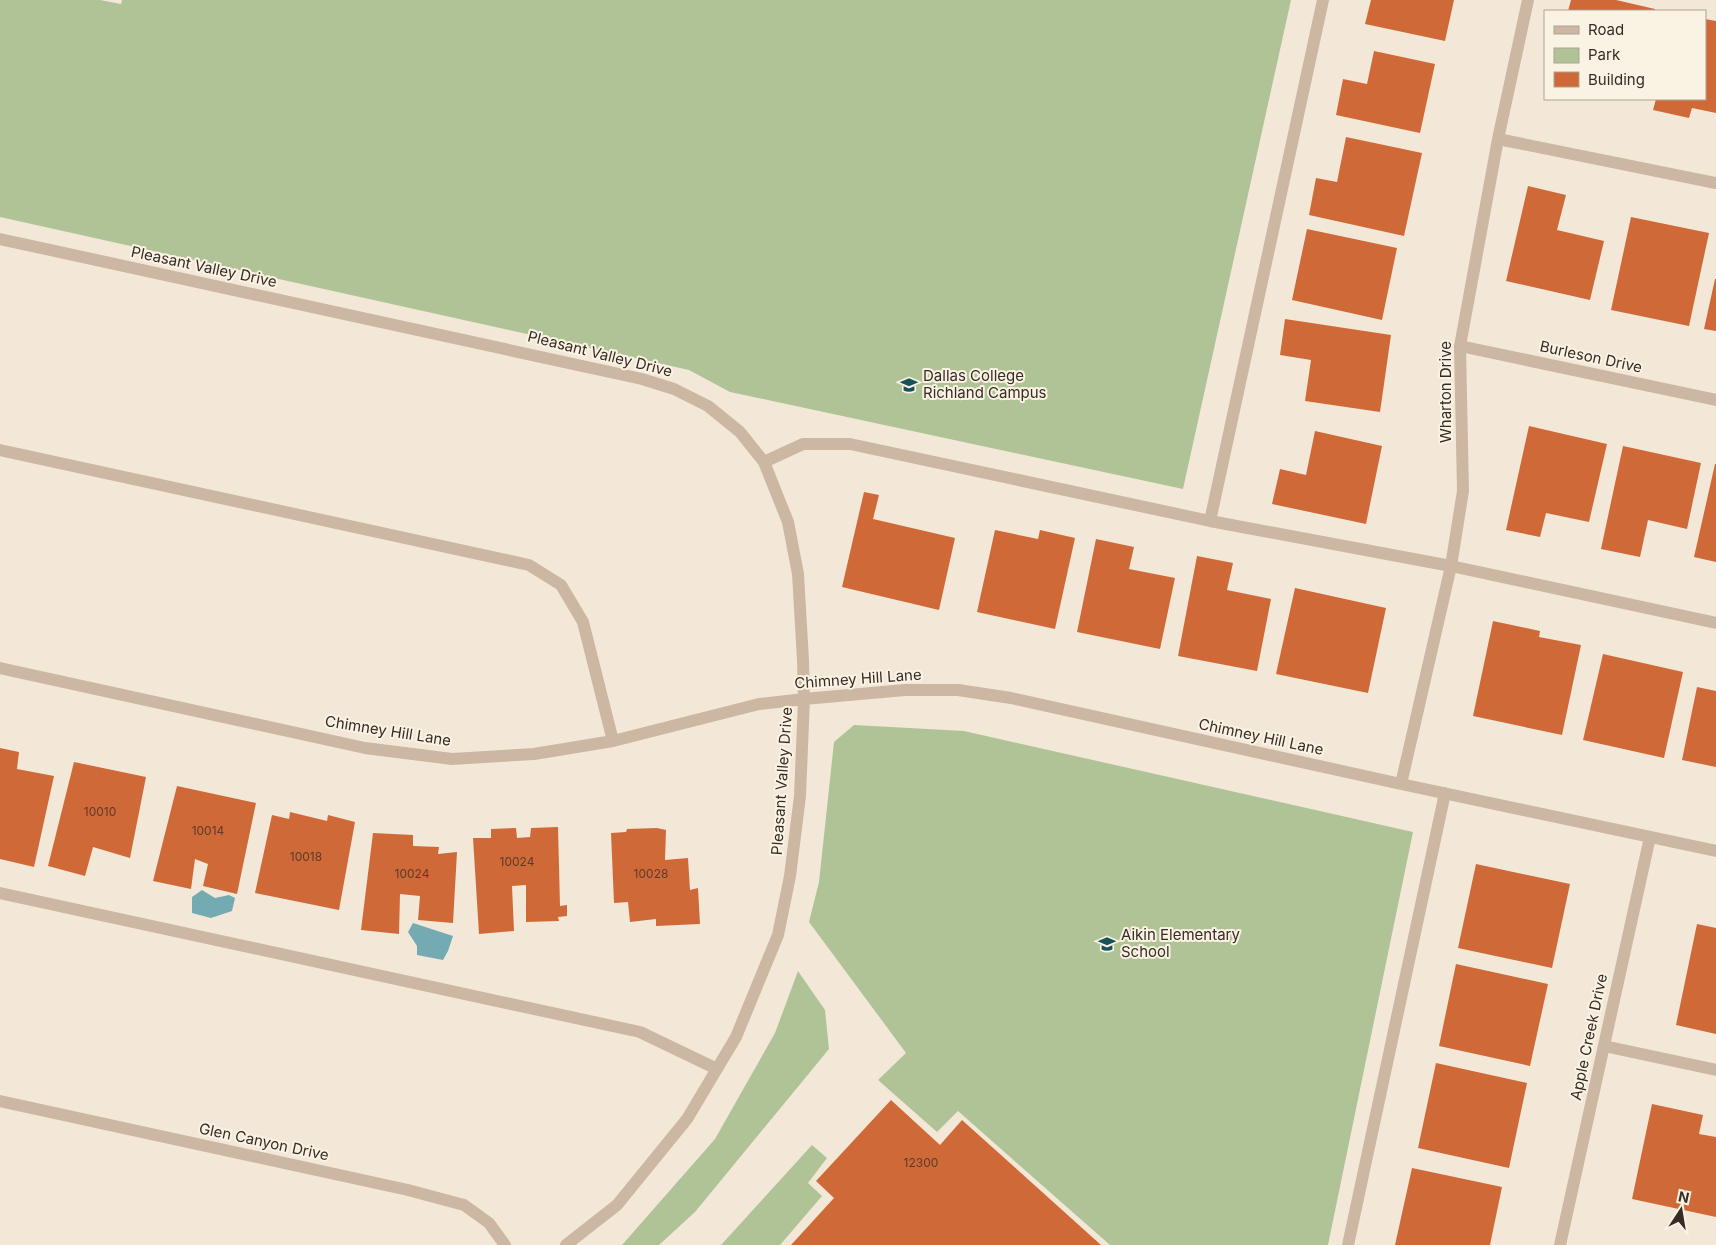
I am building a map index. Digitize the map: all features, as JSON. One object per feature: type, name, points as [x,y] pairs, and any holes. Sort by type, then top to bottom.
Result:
[{"type":"street","points":[[1210,521],[1323,0]]},
{"type":"street","name":"Wharton Drive","points":[[1402,784],[1451,566],[1462,491],[1460,346],[1498,139],[1528,0]]},
{"type":"street","points":[[1498,139],[1716,184]]},
{"type":"street","name":"Pleasant Valley Drive","points":[[0,239],[642,378],[674,389],[708,406],[740,432],[764,462],[788,522],[798,574],[804,699],[799,806],[790,876],[778,935],[736,1038],[687,1119],[617,1205],[566,1245]]},
{"type":"street","name":"Burleson Drive","points":[[1460,346],[1716,400]]},
{"type":"street","points":[[764,462],[802,444],[850,444],[1210,521],[1451,566],[1716,622]]},
{"type":"street","points":[[0,450],[529,565],[561,585],[583,622],[613,740]]},
{"type":"street","name":"Chimney Hill Lane","points":[[0,668],[365,748],[452,758],[534,754],[613,740],[759,704],[905,690],[967,692],[1011,698],[1716,851]]},
{"type":"street","points":[[1348,1245],[1445,793]]},
{"type":"street","name":"Apple Creek Drive","points":[[1561,1245],[1650,836]]},
{"type":"street","points":[[0,893],[640,1032],[717,1069]]},
{"type":"street","points":[[1604,1046],[1716,1070]]},
{"type":"street","name":"Glen Canyon Drive","points":[[0,1101],[408,1190],[464,1205],[489,1223],[505,1245]]},
{"type":"green space","name":"Dallas College Richland Campus","points":[[0,0],[100,0],[121,4],[122,0],[1291,0],[1183,489],[730,392],[689,370],[0,217]]},
{"type":"green space","name":"Aikin Elementary School","points":[[854,725],[964,731],[1413,832],[1328,1245],[1110,1245],[958,1111],[937,1132],[878,1080],[906,1053],[809,922],[819,882],[834,742]]},
{"type":"green space","points":[[798,971],[825,1010],[829,1049],[695,1212],[659,1245],[622,1245],[715,1139],[775,1033]]},
{"type":"green space","points":[[812,1145],[827,1158],[808,1183],[822,1196],[780,1245],[721,1245]]},
{"type":"water","points":[[202,890],[215,898],[229,895],[235,898],[232,911],[211,918],[192,913],[192,897]]},
{"type":"water","points":[[413,923],[453,936],[443,960],[417,955],[417,946],[408,932]]},
{"type":"building","points":[[1371,0],[1454,0],[1445,41],[1365,24]]},
{"type":"building","points":[[1571,0],[1616,0],[1655,9],[1655,10],[1568,10]]},
{"type":"building","points":[[1706,19],[1716,21],[1716,113],[1692,108],[1689,118],[1653,110],[1656,100],[1706,100]]},
{"type":"building","points":[[1374,51],[1435,64],[1420,133],[1336,115],[1343,79],[1367,84]]},
{"type":"building","points":[[1346,137],[1422,153],[1404,236],[1309,215],[1316,178],[1337,182]]},
{"type":"building","points":[[1528,186],[1566,195],[1557,230],[1604,241],[1590,300],[1506,281]]},
{"type":"building","points":[[1631,217],[1709,233],[1689,326],[1611,310]]},
{"type":"building","points":[[1307,229],[1397,248],[1382,320],[1292,300]]},
{"type":"building","points":[[1716,279],[1716,331],[1704,329]]},
{"type":"building","points":[[1285,319],[1391,335],[1380,412],[1305,401],[1311,360],[1280,355]]},
{"type":"building","points":[[1529,426],[1607,444],[1589,522],[1546,513],[1540,537],[1506,530]]},
{"type":"building","points":[[1315,431],[1382,446],[1366,524],[1272,504],[1280,469],[1306,475]]},
{"type":"building","points":[[1623,446],[1701,463],[1687,529],[1648,520],[1640,557],[1601,549]]},
{"type":"building","points":[[1716,464],[1716,562],[1694,557]]},
{"type":"building","points":[[864,492],[879,495],[873,519],[955,538],[939,610],[842,587]]},
{"type":"building","points":[[995,530],[1038,539],[1040,530],[1075,538],[1055,629],[977,612]]},
{"type":"building","points":[[1096,539],[1134,547],[1129,569],[1175,578],[1160,649],[1077,632]]},
{"type":"building","points":[[1197,556],[1233,563],[1227,590],[1271,599],[1257,671],[1178,656]]},
{"type":"building","points":[[1295,588],[1386,608],[1368,693],[1276,674]]},
{"type":"building","points":[[1493,621],[1540,631],[1539,637],[1581,645],[1562,735],[1473,716]]},
{"type":"building","points":[[1603,654],[1683,672],[1664,758],[1583,740]]},
{"type":"building","points":[[1697,687],[1716,691],[1716,767],[1682,760]]},
{"type":"building","points":[[0,748],[19,752],[17,769],[54,776],[34,867],[0,859]]},
{"type":"building","points":[[74,762],[146,777],[130,858],[93,847],[85,876],[48,866]]},
{"type":"building","points":[[177,786],[256,803],[237,894],[203,886],[208,864],[195,859],[191,889],[153,881]]},
{"type":"building","points":[[290,812],[327,821],[328,815],[355,822],[339,910],[255,893],[272,815],[289,819]]},
{"type":"building","points":[[558,827],[560,906],[567,905],[567,916],[558,917],[559,921],[526,922],[526,885],[512,886],[514,931],[479,934],[473,838],[491,838],[491,829],[516,828],[517,838],[530,837],[531,828]]},
{"type":"building","points":[[657,828],[666,830],[665,860],[688,858],[690,890],[698,888],[700,924],[656,926],[656,919],[630,922],[628,902],[614,903],[611,833],[626,832],[627,829]]},
{"type":"building","points":[[373,833],[413,835],[413,846],[439,847],[438,854],[457,852],[453,923],[418,920],[420,896],[400,894],[399,934],[361,930]]},
{"type":"building","points":[[1476,864],[1570,884],[1552,968],[1458,948]]},
{"type":"building","points":[[1697,924],[1716,928],[1716,1034],[1676,1025]]},
{"type":"building","points":[[1456,964],[1548,984],[1530,1066],[1439,1046]]},
{"type":"building","points":[[1436,1063],[1527,1083],[1509,1168],[1418,1148]]},
{"type":"building","points":[[891,1100],[940,1145],[962,1120],[1101,1245],[791,1245],[834,1198],[816,1181]]},
{"type":"building","points":[[1652,1104],[1703,1115],[1699,1134],[1716,1137],[1716,1217],[1632,1199]]},
{"type":"building","points":[[1412,1168],[1502,1187],[1490,1245],[1395,1245]]},
{"type":"place","name":"Dallas College Richland Campus","points":[[909,385]]},
{"type":"place","name":"Aikin Elementary School","points":[[1107,944]]}]
